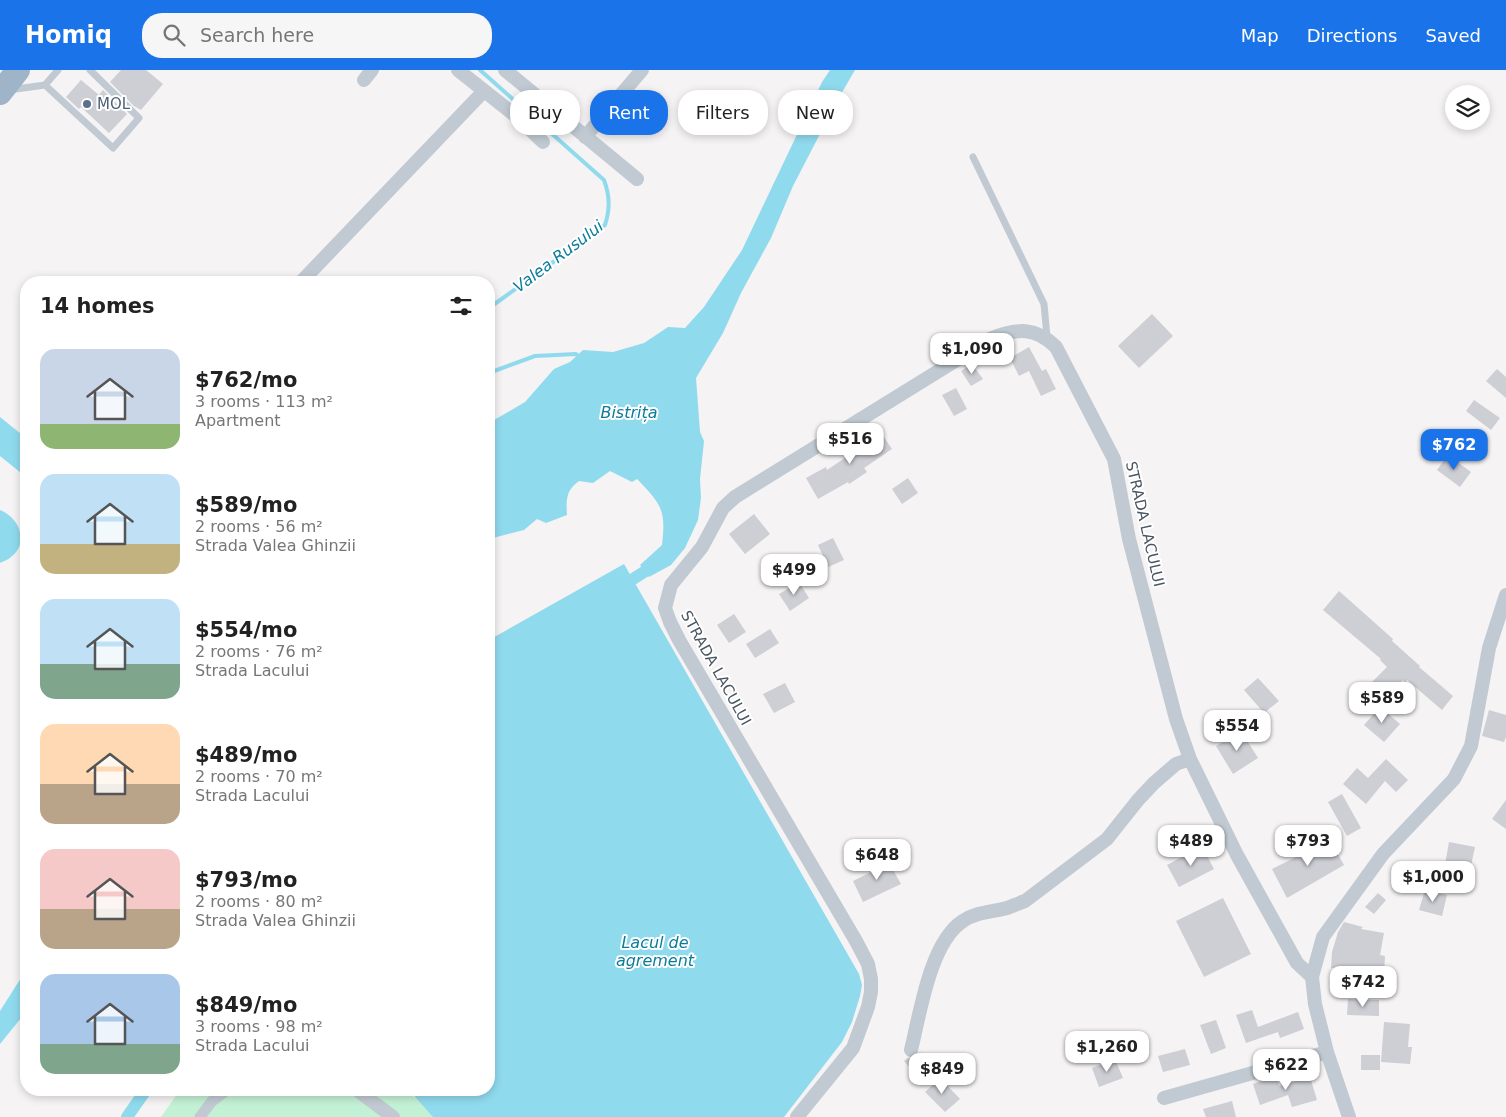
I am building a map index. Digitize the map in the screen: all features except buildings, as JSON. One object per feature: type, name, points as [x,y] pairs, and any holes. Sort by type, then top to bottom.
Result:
[{"type":"highway","points":[[1,92],[18,70]]},
{"type":"street","points":[[458,70],[483,92],[516,116],[544,142]]},
{"type":"street","points":[[505,70],[637,179]]},
{"type":"street","points":[[585,137],[642,70]]},
{"type":"street","points":[[307,276],[483,92]]},
{"type":"street","name":"STRADA LACULUI","points":[[797,1117],[853,1048],[868,1007],[871,992],[868,964],[676,634],[665,608],[667,597],[671,585],[702,547],[723,508],[735,497],[992,338],[1002,334],[1031,331],[1047,337],[1056,347],[1114,459],[1130,539],[1176,719],[1190,759],[1237,855],[1297,963],[1312,977]]},
{"type":"street","points":[[1349,1117],[1327,1052],[1315,1004],[1312,977],[1322,937],[1383,854],[1454,779],[1471,746],[1490,648],[1506,595]]},
{"type":"street","points":[[911,1050],[926,984],[941,947],[952,930],[975,914],[1010,907],[1025,901],[1107,839],[1154,783],[1176,764],[1190,759]]},
{"type":"street","points":[[1164,1098],[1327,1052]]},
{"type":"street","points":[[200,1117],[212,1101],[219,1096]]},
{"type":"street","points":[[365,1096],[393,1117]]},
{"type":"lane","points":[[1,92],[45,85],[58,70]]},
{"type":"lane","points":[[45,85],[113,148],[139,118],[90,70]]},
{"type":"lane","points":[[973,157],[1044,304],[1047,337]]},
{"type":"green space","points":[[176,1096],[413,1096],[430,1107],[437,1117],[161,1117]]},
{"type":"water","name":"Bistrița","points":[[830,70],[855,70],[843,90],[818,90]]},
{"type":"water","name":"Bistrița","points":[[797,135],[819,135],[793,186],[771,238],[741,293],[723,333],[696,378],[700,432],[704,441],[700,479],[701,498],[698,520],[685,548],[671,565],[649,577],[640,565],[662,545],[663,524],[660,509],[652,495],[637,479],[632,482],[610,471],[593,483],[579,481],[575,484],[569,492],[567,515],[546,523],[537,519],[524,530],[495,537],[495,420],[525,402],[554,369],[570,362],[583,350],[613,352],[644,343],[668,327],[685,328],[704,307],[742,250]]},
{"type":"water","points":[[0,417],[20,433],[20,472],[0,456]]},
{"type":"water","points":[[0,510],[7,513],[17,524],[20,531],[20,545],[10,558],[0,563]]},
{"type":"water","name":"Lacul de agrement","points":[[624,564],[859,974],[862,985],[860,996],[852,1022],[842,1042],[784,1117],[433,1117],[414,1096],[495,1096],[495,637]]},
{"type":"water","points":[[20,979],[20,1019],[0,1044],[0,1011]]},
{"type":"waterway","name":"Valea Rusului","points":[[480,70],[604,180],[609,202],[605,225],[495,304]]},
{"type":"waterway","points":[[495,371],[535,356],[576,354],[580,357]]},
{"type":"waterway","points":[[633,579],[658,563]]},
{"type":"waterway","points":[[127,1117],[142,1096]]},
{"type":"place","name":"MOL","points":[[87,104]]}]
